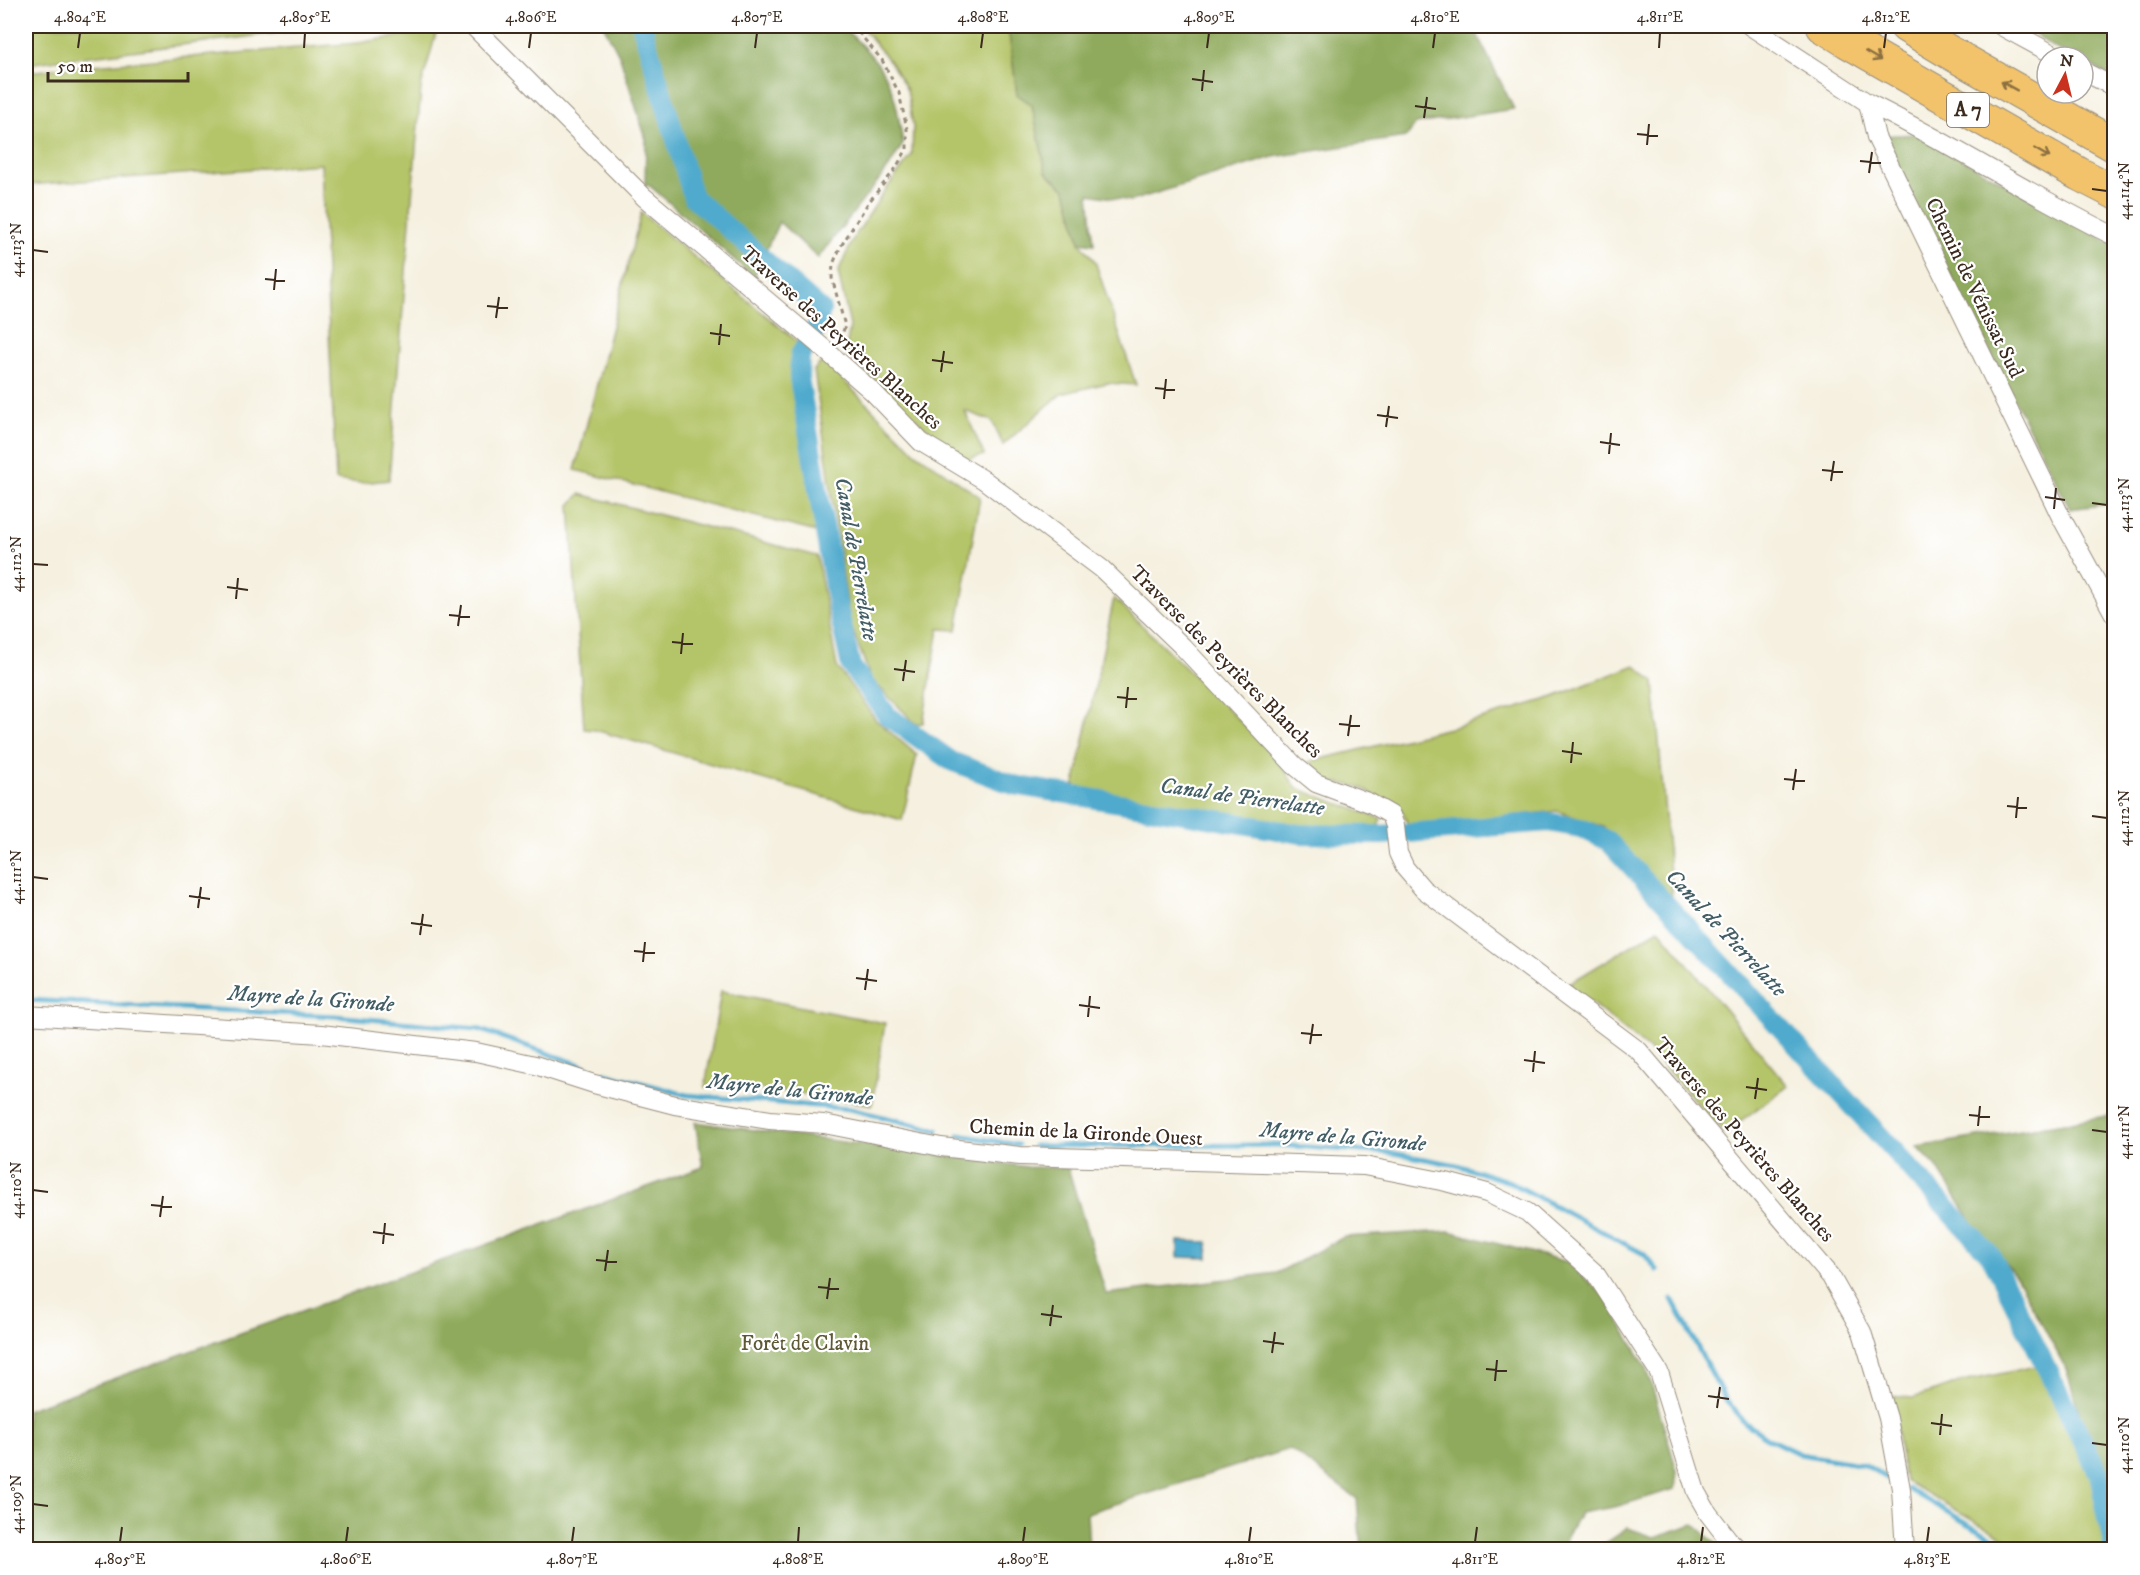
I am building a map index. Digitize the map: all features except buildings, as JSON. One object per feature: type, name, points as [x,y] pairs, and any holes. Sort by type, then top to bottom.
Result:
[{"type":"highway","name":"A 7","points":[[1823,26],[2079,174],[2115,192]]},
{"type":"highway","name":"A 7","points":[[1906,26],[2115,145]]},
{"type":"street","name":"Traverse des Peyrières Blanches","points":[[473,26],[644,197],[873,392],[921,442],[984,480],[1102,569],[1184,647],[1294,765],[1316,783],[1370,804],[1391,816],[1395,826],[1398,853],[1405,868],[1423,889],[1639,1051],[1832,1277],[1862,1332],[1888,1418],[1901,1489],[1905,1550]]},
{"type":"street","points":[[1750,26],[1868,103],[1910,123],[2059,209],[2115,236]]},
{"type":"street","points":[[2001,26],[2036,45]]},
{"type":"street","points":[[2095,76],[2115,87]]},
{"type":"street","name":"Chemin de Vénissat Sud","points":[[1868,103],[1876,136],[2061,517],[2115,614]]},
{"type":"street","name":"Chemin de la Gironde Ouest","points":[[26,1015],[321,1034],[476,1052],[535,1065],[594,1084],[675,1105],[770,1120],[824,1124],[941,1147],[1020,1156],[1364,1166],[1446,1182],[1487,1193],[1527,1212],[1595,1273],[1659,1372],[1696,1492],[1708,1513],[1739,1550]]},
{"type":"path","points":[[826,351],[838,343],[845,326],[836,300],[832,278],[833,264],[841,246],[868,203],[894,171],[907,149],[907,129],[899,93],[882,60],[853,26]]},
{"type":"path","points":[[1449,1550],[1451,1547],[1461,1550]]},
{"type":"path","points":[[1500,1550],[1506,1547],[1508,1550]]},
{"type":"green space","points":[[26,26],[335,26],[26,64]]},
{"type":"green space","points":[[604,26],[842,26],[871,55],[889,84],[897,109],[903,144],[889,167],[818,258],[779,222],[754,277],[650,186],[645,185],[646,139],[620,57]]},
{"type":"green space","points":[[861,26],[1008,26],[1017,94],[1032,105],[1046,172],[1066,190],[1080,242],[1095,261],[1136,385],[1107,383],[1061,394],[1003,445],[992,421],[965,411],[984,455],[966,460],[924,426],[845,353],[850,326],[838,272],[853,239],[883,193],[912,155],[913,126],[907,90],[891,63]]},
{"type":"green space","points":[[1008,26],[1473,26],[1514,109],[1416,124],[1406,137],[1273,157],[1131,201],[1089,194],[1094,244],[1080,242],[1066,190],[1046,172],[1032,105],[1017,94]]},
{"type":"green space","points":[[2026,26],[2114,26],[2114,78],[2095,68],[2095,45],[2051,45]]},
{"type":"green space","points":[[437,30],[421,87],[389,480],[361,483],[336,480],[321,164],[27,185],[31,246],[26,248],[26,73],[58,68],[358,43]]},
{"type":"green space","points":[[1918,134],[2114,245],[2114,503],[2070,509],[1880,136]]},
{"type":"green space","points":[[641,213],[797,341],[792,361],[820,533],[575,470]]},
{"type":"green space","points":[[823,360],[915,452],[980,497],[957,630],[939,629],[923,723],[916,724],[871,679],[850,623],[814,370]]},
{"type":"green space","points":[[580,494],[817,556],[837,667],[876,720],[917,755],[902,820],[595,730],[584,729],[570,505]]},
{"type":"green space","points":[[1114,598],[1276,756],[1296,788],[1381,819],[1378,830],[1285,827],[1074,787]]},
{"type":"green space","points":[[1635,665],[1654,682],[1672,898],[1603,827],[1557,811],[1409,827],[1402,810],[1360,787],[1329,781],[1309,762],[1458,726],[1554,697]]},
{"type":"green space","points":[[1659,929],[1788,1086],[1724,1133],[1648,1049],[1568,984]]},
{"type":"green space","points":[[721,991],[885,1023],[872,1105],[768,1090],[705,1087]]},
{"type":"green space","points":[[2114,1115],[2114,1486],[2082,1423],[2067,1371],[2017,1278],[1970,1219],[1936,1166],[1917,1147]]},
{"type":"green space","name":"Forêt de Clavin","points":[[695,1122],[1028,1167],[1068,1168],[1106,1294],[1277,1273],[1344,1237],[1449,1231],[1568,1262],[1605,1297],[1647,1369],[1677,1471],[1675,1489],[1615,1507],[1580,1513],[1560,1550],[1361,1549],[1357,1499],[1290,1449],[1087,1513],[1089,1549],[26,1550],[26,1410],[703,1167]]},
{"type":"green space","points":[[2036,1366],[2095,1476],[2107,1549],[2025,1549],[1905,1481],[1891,1396],[1913,1398],[1962,1382]]},
{"type":"green space","points":[[1694,1524],[1722,1549],[1597,1549],[1628,1528],[1654,1537]]},
{"type":"water","points":[[1178,1241],[1208,1242],[1208,1258],[1178,1257]]},
{"type":"waterway","name":"Canal de Pierrelatte","points":[[642,26],[693,197],[821,310],[815,332],[800,355],[799,378],[838,608],[851,666],[888,716],[951,761],[1014,785],[1301,834],[1381,835],[1548,822],[1581,828],[1608,841],[1991,1256],[2099,1474],[2114,1550]]},
{"type":"waterway","name":"Mayre de la Gironde","points":[[26,1000],[335,1016],[478,1029],[587,1067]]},
{"type":"waterway","name":"Mayre de la Gironde","points":[[605,1073],[687,1095],[850,1109],[937,1130]]},
{"type":"waterway","name":"Mayre de la Gironde","points":[[959,1135],[1018,1145]]},
{"type":"waterway","name":"Mayre de la Gironde","points":[[1034,1146],[1278,1145],[1393,1153],[1457,1165],[1510,1182],[1644,1254],[1657,1270]]},
{"type":"waterway","name":"Mayre de la Gironde","points":[[1672,1299],[1724,1397],[1743,1421],[1767,1438],[1800,1454],[1865,1465],[1894,1482]]},
{"type":"waterway","name":"Mayre de la Gironde","points":[[1908,1489],[2013,1550]]}]
